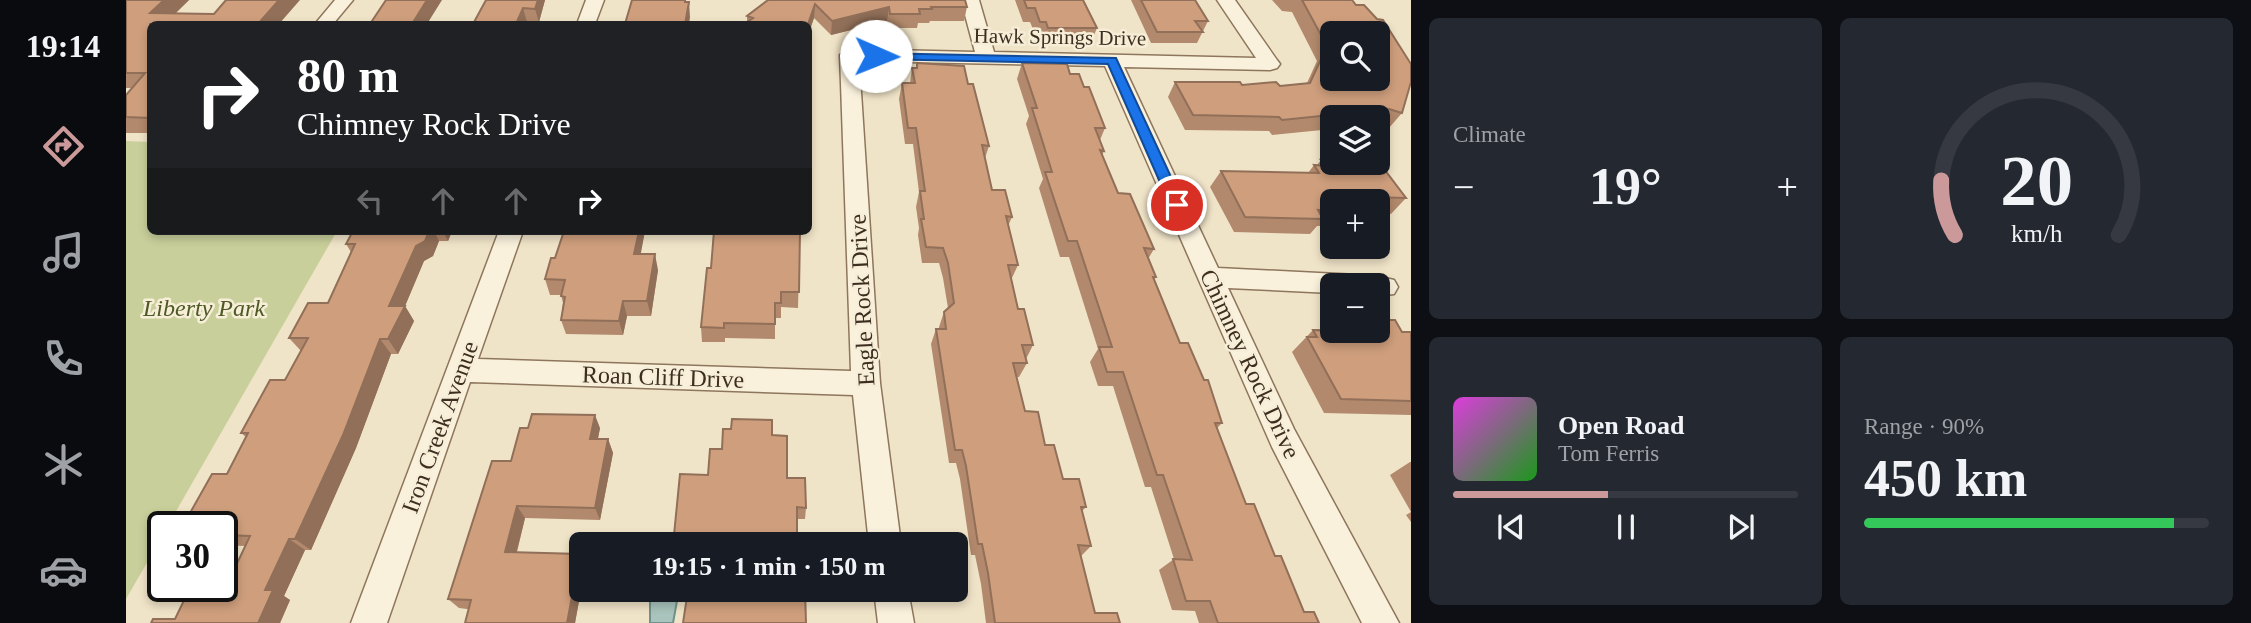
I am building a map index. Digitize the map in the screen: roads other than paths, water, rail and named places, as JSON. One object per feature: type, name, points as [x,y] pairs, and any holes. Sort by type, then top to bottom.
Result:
[{"type":"street","points":[[326,21],[344,0]]},
{"type":"street","points":[[587,21],[595,0]]},
{"type":"street","points":[[971,0],[986,58]]},
{"type":"street","name":"Hawk Springs Drive","points":[[849,55],[1270,64],[1226,0]]},
{"type":"street","name":"Eagle Rock Drive","points":[[849,55],[866,383],[884,532]]},
{"type":"street","name":"Chimney Rock Drive","points":[[1112,61],[1283,438],[1381,623]]},
{"type":"street","name":"Iron Creek Avenue","points":[[369,623],[510,235]]},
{"type":"street","points":[[1209,277],[1320,283]]},
{"type":"street","name":"Roan Cliff Drive","points":[[461,370],[866,383]]},
{"type":"street","points":[[893,602],[896,623]]},
{"type":"water","points":[[650,602],[677,602],[673,623],[650,623]]},
{"type":"park label","name":"Liberty Park","points":[[204,308]]}]
